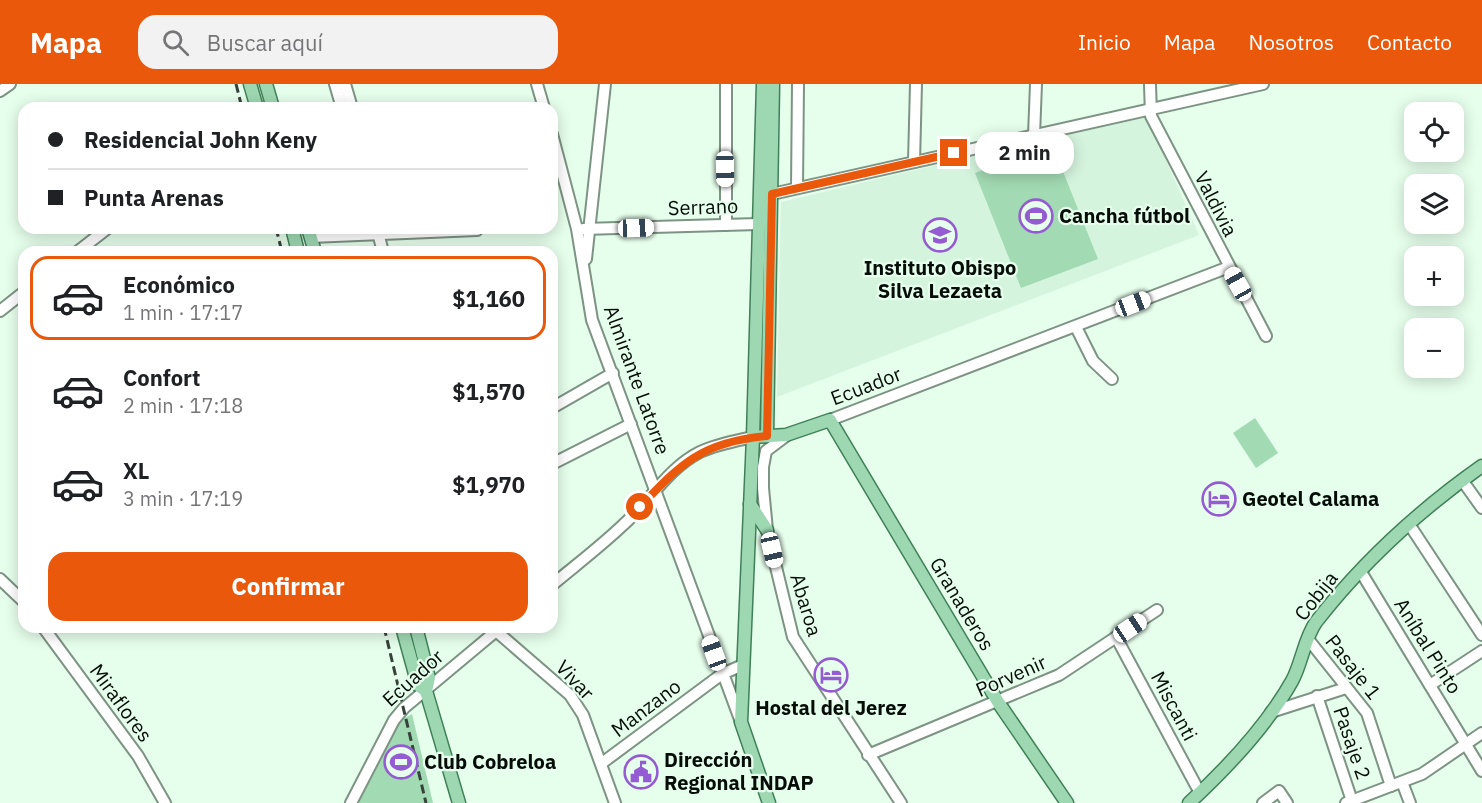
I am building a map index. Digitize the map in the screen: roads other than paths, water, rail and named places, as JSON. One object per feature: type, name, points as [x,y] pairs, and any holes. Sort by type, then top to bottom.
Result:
[{"type":"main road","points":[[250,84],[255,102]]},
{"type":"main road","points":[[266,84],[271,102]]},
{"type":"main road","points":[[741,722],[753,437],[763,84]]},
{"type":"main road","points":[[767,436],[773,84]]},
{"type":"main road","name":"Ecuador","points":[[753,437],[786,435],[830,420]]},
{"type":"main road","name":"Granaderos","points":[[830,420],[998,702],[1067,803]]},
{"type":"main road","name":"Cobija","points":[[1189,803],[1226,769],[1271,712],[1292,680],[1314,624],[1409,524],[1482,466]]},
{"type":"main road","points":[[750,504],[767,530]]},
{"type":"main road","points":[[404,633],[418,685],[426,691]]},
{"type":"main road","points":[[418,633],[429,678],[426,691],[459,803]]},
{"type":"main road","name":"Almirante Latorre","points":[[741,722],[769,803]]},
{"type":"street","points":[[0,91],[9,84]]},
{"type":"street","points":[[335,84],[340,102]]},
{"type":"street","points":[[345,84],[350,102]]},
{"type":"street","points":[[537,84],[542,102]]},
{"type":"street","points":[[585,268],[605,84]]},
{"type":"street","points":[[726,84],[726,225]]},
{"type":"street","points":[[797,188],[798,84]]},
{"type":"street","points":[[914,162],[916,84]]},
{"type":"street","points":[[1035,135],[1036,84]]},
{"type":"street","name":"Valdivia","points":[[1150,84],[1151,116],[1266,336]]},
{"type":"street","points":[[772,194],[1150,107],[1211,97],[1263,84]]},
{"type":"street","name":"Almirante Latorre","points":[[558,171],[577,229],[585,268],[589,310],[741,722]]},
{"type":"street","name":"Serrano","points":[[577,229],[758,224]]},
{"type":"street","points":[[85,246],[100,234]]},
{"type":"street","name":"Ecuador","points":[[830,420],[1228,267]]},
{"type":"street","points":[[0,311],[18,297]]},
{"type":"street","points":[[1076,327],[1093,361],[1112,379]]},
{"type":"street","points":[[558,405],[613,373]]},
{"type":"street","points":[[558,461],[631,424]]},
{"type":"street","name":"Abaroa","points":[[786,435],[770,446],[764,458],[767,530],[794,637],[868,755],[902,803]]},
{"type":"street","name":"Ecuador","points":[[558,580],[624,525],[656,489],[698,453],[723,443],[753,437]]},
{"type":"street","points":[[1462,480],[1482,508]]},
{"type":"street","points":[[1409,524],[1482,635]]},
{"type":"street","name":"Aníbal Pinto","points":[[1361,572],[1482,771]]},
{"type":"street","points":[[0,579],[18,596]]},
{"type":"street","name":"Porvenir","points":[[868,755],[1059,675],[1157,610]]},
{"type":"street","name":"Miraflores","points":[[47,633],[138,756],[165,803]]},
{"type":"street","name":"Ecuador","points":[[353,802],[394,720],[494,633]]},
{"type":"street","name":"Vivar","points":[[503,633],[570,695],[584,715],[615,803]]},
{"type":"street","name":"Miscanti","points":[[1116,637],[1200,793]]},
{"type":"street","name":"Pasaje 1","points":[[1308,639],[1367,713],[1396,784],[1410,803]]},
{"type":"street","points":[[1430,685],[1482,651]]},
{"type":"street","name":"Manzano","points":[[602,763],[722,674],[743,664]]},
{"type":"street","points":[[1271,712],[1346,688]]},
{"type":"street","name":"Pasaje 2","points":[[1317,696],[1349,802]]},
{"type":"street","points":[[1349,802],[1422,774],[1482,734]]},
{"type":"street","points":[[1263,803],[1279,791],[1287,803]]},
{"type":"street","name":"Pasaje 2","points":[[1378,791],[1382,803]]},
{"type":"railway","points":[[236,84],[240,102]]},
{"type":"railway","points":[[278,234],[280,246]]},
{"type":"railway","points":[[385,633],[426,803]]},
{"type":"place","name":"Cancha fútbol","points":[[1036,216]]},
{"type":"place","name":"Instituto Obispo Silva Lezaeta","points":[[940,235]]},
{"type":"place","name":"Geotel Calama","points":[[1219,499]]},
{"type":"place","name":"Hostal del Jerez","points":[[831,675]]},
{"type":"place","name":"Club Cobreloa","points":[[401,762]]},
{"type":"place","name":"Dirección Regional INDAP","points":[[641,772]]}]
